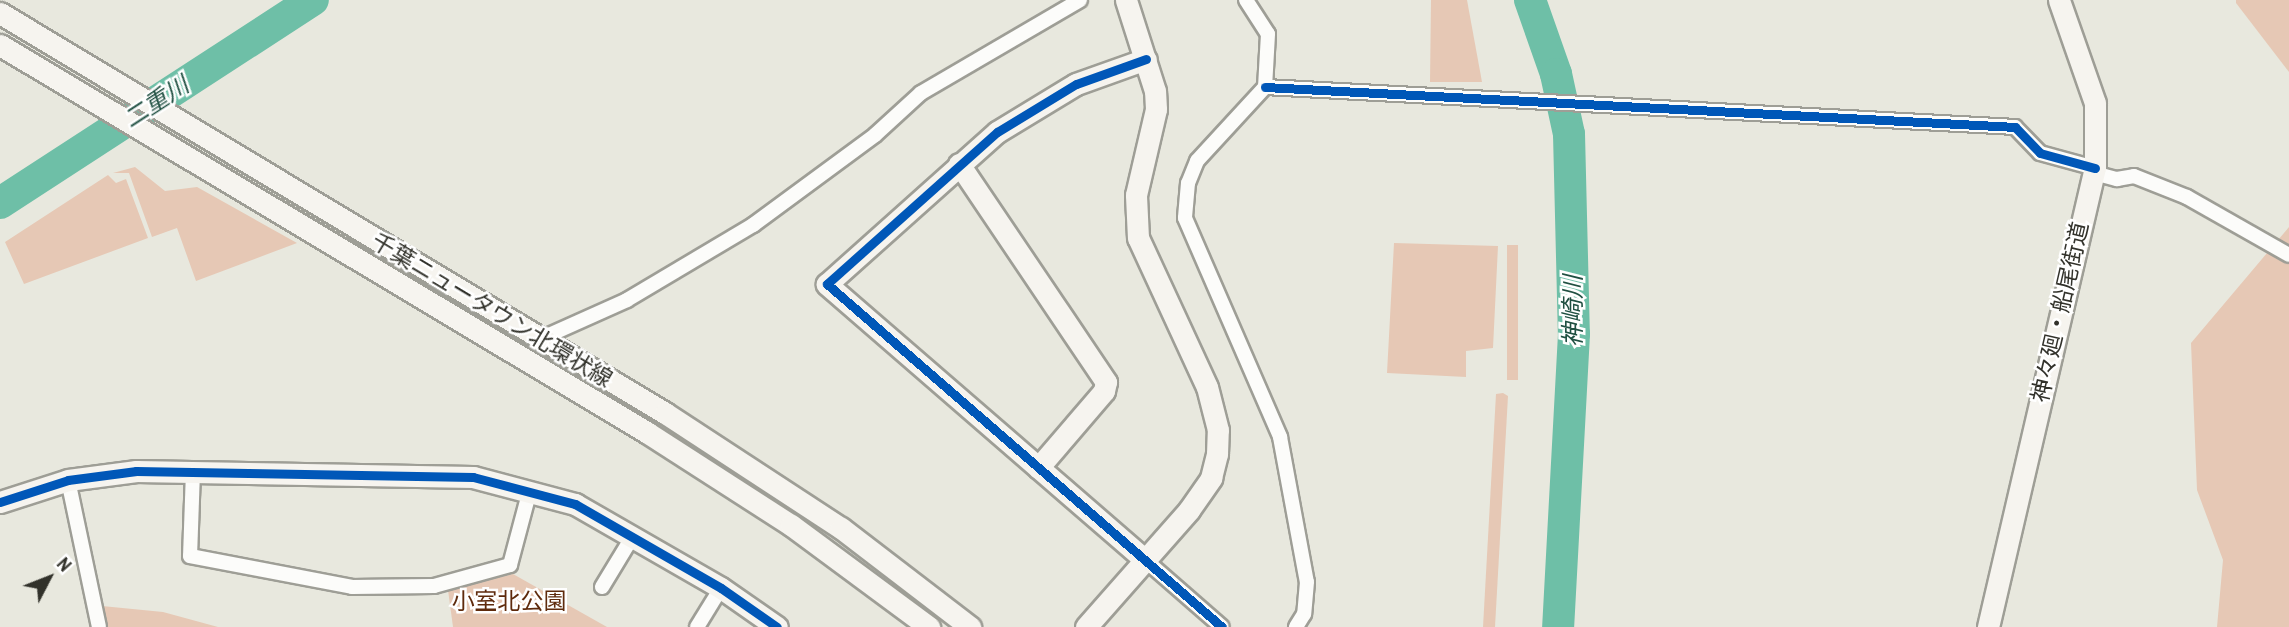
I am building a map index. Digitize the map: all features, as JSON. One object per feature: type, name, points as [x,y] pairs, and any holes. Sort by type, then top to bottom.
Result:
[{"type":"street","points":[[540,340],[627,300],[753,225],[875,135],[921,93],[1080,0]]},
{"type":"street","points":[[1086,627],[1211,478],[1218,430],[1207,387],[1139,238],[1136,195],[1156,110],[1146,59],[1126,0]]},
{"type":"street","points":[[1246,0],[1268,34],[1265,87],[1197,161],[1188,183],[1185,218],[1280,437],[1307,582],[1304,614],[1296,627]]},
{"type":"street","name":"神々廻・船尾街道","points":[[1988,627],[2094,170],[2095,103],[2059,0]]},
{"type":"street","name":"千葉ニュータウン北環状線","points":[[0,13],[664,413],[841,528],[970,627]]},
{"type":"street","name":"千葉ニュータウン北環状線","points":[[0,44],[648,433],[791,525],[929,627]]},
{"type":"street","points":[[1146,59],[1042,101],[959,164],[827,284],[1222,627]]},
{"type":"street","points":[[1265,87],[1641,110],[2015,127],[2040,153],[2117,179],[2134,176],[2187,197],[2289,255]]},
{"type":"street","points":[[959,164],[1106,382],[1104,391],[1038,468]]},
{"type":"street","points":[[0,502],[68,480],[136,471],[473,477],[575,504],[721,588],[777,627]]},
{"type":"street","points":[[193,471],[190,556],[352,587],[433,586],[510,565],[530,490]]},
{"type":"street","points":[[68,480],[99,627]]},
{"type":"street","points":[[602,587],[633,536]]},
{"type":"street","points":[[697,627],[721,588]]},
{"type":"green space","points":[[1431,0],[1467,0],[1482,82],[1430,82]]},
{"type":"green space","points":[[2236,0],[2289,0],[2289,72],[2236,3]]},
{"type":"green space","points":[[135,167],[165,191],[197,187],[297,243],[196,281],[177,228],[152,237],[129,173],[113,173]]},
{"type":"green space","points":[[108,175],[116,183],[126,179],[148,238],[24,284],[5,242]]},
{"type":"green space","points":[[2289,227],[2289,627],[2217,627],[2223,560],[2197,490],[2191,343]]},
{"type":"green space","points":[[1394,243],[1498,246],[1493,348],[1466,351],[1466,377],[1387,373]]},
{"type":"green space","points":[[1507,245],[1518,245],[1518,380],[1507,380]]},
{"type":"green space","points":[[1503,393],[1508,396],[1495,627],[1483,627],[1496,394]]},
{"type":"green space","name":"小室北公園","points":[[513,574],[607,627],[453,627],[448,590]]},
{"type":"green space","points":[[102,606],[163,612],[218,627],[107,627]]},
{"type":"waterway","name":"二重川","points":[[0,203],[313,0]]},
{"type":"waterway","name":"神崎川","points":[[1530,0],[1556,74],[1569,134],[1574,334],[1558,627]]},
{"type":"cycle path","points":[[1146,59],[1076,84],[997,132],[827,284],[1222,627]]},
{"type":"cycle path","points":[[1265,87],[2015,127],[2040,153],[2095,168]]},
{"type":"cycle path","points":[[0,502],[68,480],[136,471],[473,477],[575,504],[721,588],[777,627]]}]
